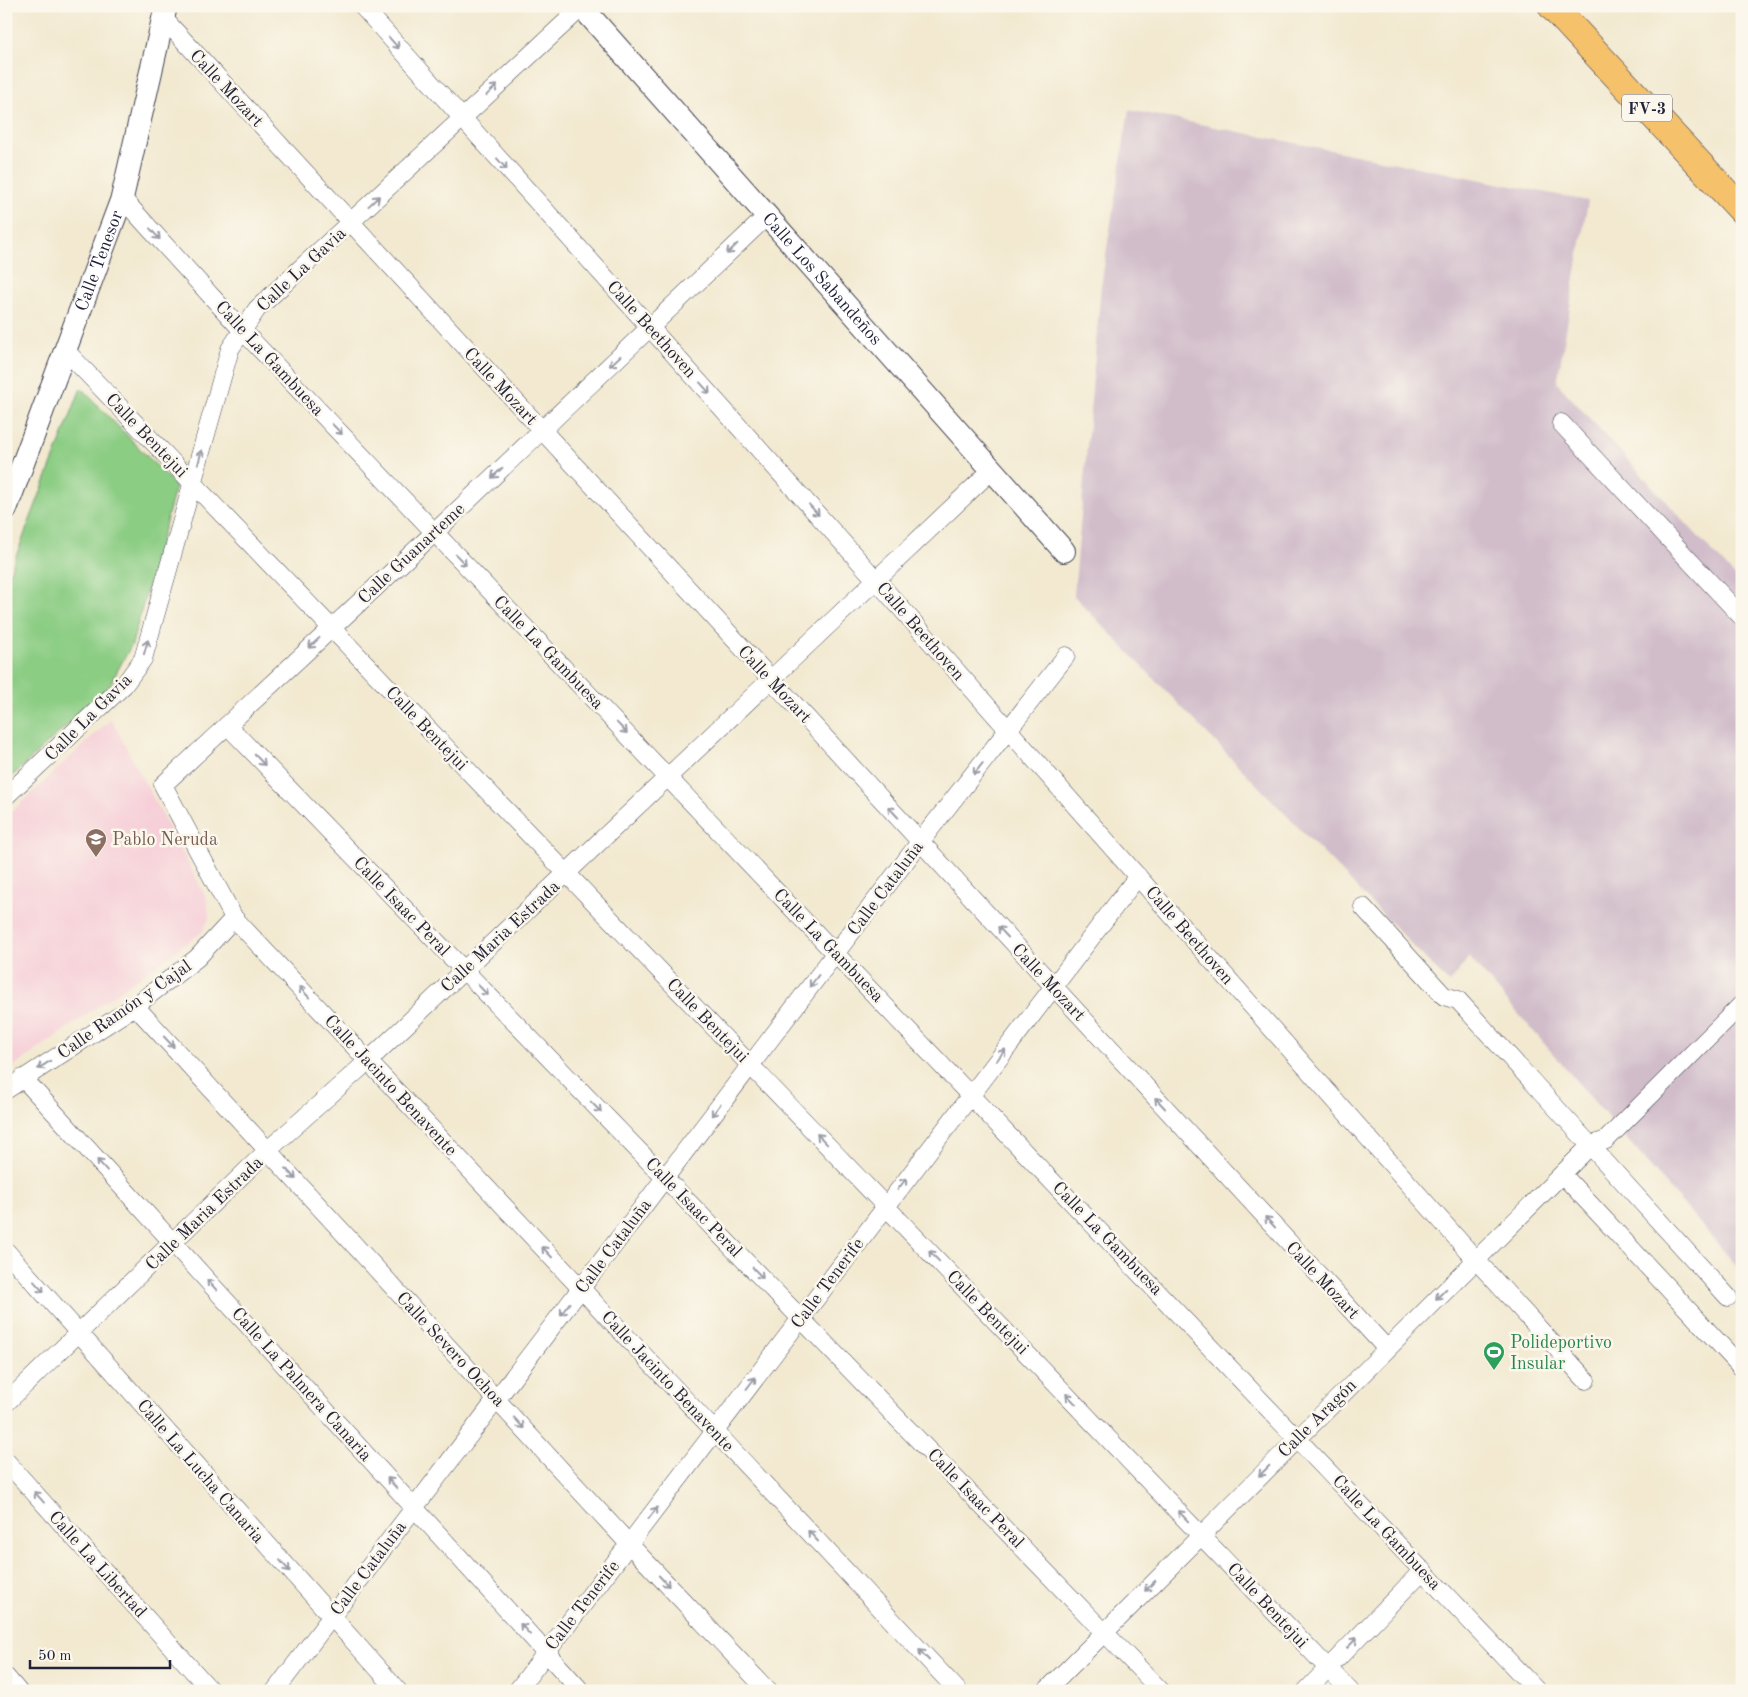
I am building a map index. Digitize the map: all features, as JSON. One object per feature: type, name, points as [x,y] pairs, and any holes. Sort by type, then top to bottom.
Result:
[{"type":"highway","name":"FV-3","points":[[1552,6],[1742,210]]},
{"type":"street","name":"Calle Beethoven","points":[[362,6],[461,119],[877,581],[1476,1260]]},
{"type":"street","name":"Calle La Gavia","points":[[6,796],[124,685],[142,659],[230,349],[257,309],[581,7]]},
{"type":"street","name":"Calle Los Sabandeños","points":[[581,7],[768,215],[1064,551]]},
{"type":"street","name":"Calle Tenesor","points":[[6,509],[122,198],[165,13]]},
{"type":"street","name":"Calle Mozart","points":[[165,13],[350,222],[1386,1348]]},
{"type":"street","name":"Calle La Gambuesa","points":[[122,198],[242,330],[836,952],[1537,1691]]},
{"type":"street","name":"Calle Guanarteme","points":[[234,918],[163,785],[435,532],[768,215]]},
{"type":"street","name":"Calle Bentejui","points":[[65,350],[1350,1691]]},
{"type":"street","points":[[1561,423],[1742,617]]},
{"type":"street","name":"Calle Maria Estrada","points":[[6,1403],[80,1334],[268,1150],[368,1061],[877,581],[993,469]]},
{"type":"street","name":"Calle Cataluña","points":[[275,1691],[920,842],[1066,656]]},
{"type":"street","name":"Calle Isaac Peral","points":[[226,725],[1161,1691]]},
{"type":"street","name":"Calle Tenerife","points":[[517,1691],[1138,876]]},
{"type":"street","points":[[1363,908],[1444,996],[1458,1000],[1728,1297]]},
{"type":"street","name":"Calle Ramón y Cajal","points":[[6,1090],[136,1006],[197,958],[234,918]]},
{"type":"street","name":"Calle Jacinto Benavente","points":[[234,918],[958,1691]]},
{"type":"street","name":"Calle Aragón","points":[[1046,1691],[1386,1348],[1590,1146],[1606,1140],[1742,1004]]},
{"type":"street","name":"Calle Severo Ochoa","points":[[136,1006],[629,1544],[768,1691]]},
{"type":"street","name":"Calle La Palmera Canaria","points":[[23,1078],[581,1691]]},
{"type":"street","points":[[1562,1174],[1742,1368]]},
{"type":"street","name":"Calle La Lucha Canaria","points":[[6,1251],[330,1617],[398,1691]]},
{"type":"street","points":[[1476,1260],[1586,1380]]},
{"type":"street","name":"Calle La Libertad","points":[[6,1461],[211,1691]]},
{"type":"street","points":[[1306,1691],[1423,1570]]},
{"type":"street","points":[[6,1677],[18,1691]]},
{"type":"shaded area","points":[[1129,110],[1588,201],[1557,383],[1742,584],[1742,1272],[1469,957],[1449,983],[1074,596],[1101,286]]},
{"type":"shaded area","name":"Pablo Neruda","points":[[111,719],[207,899],[209,918],[203,931],[198,935],[6,1072],[6,817]]},
{"type":"green space","points":[[81,388],[176,486],[132,644],[109,686],[6,782],[6,582]]},
{"type":"place","name":"Pablo Neruda","points":[[96,858]]},
{"type":"place","name":"Polideportivo Insular","points":[[1494,1371]]}]
